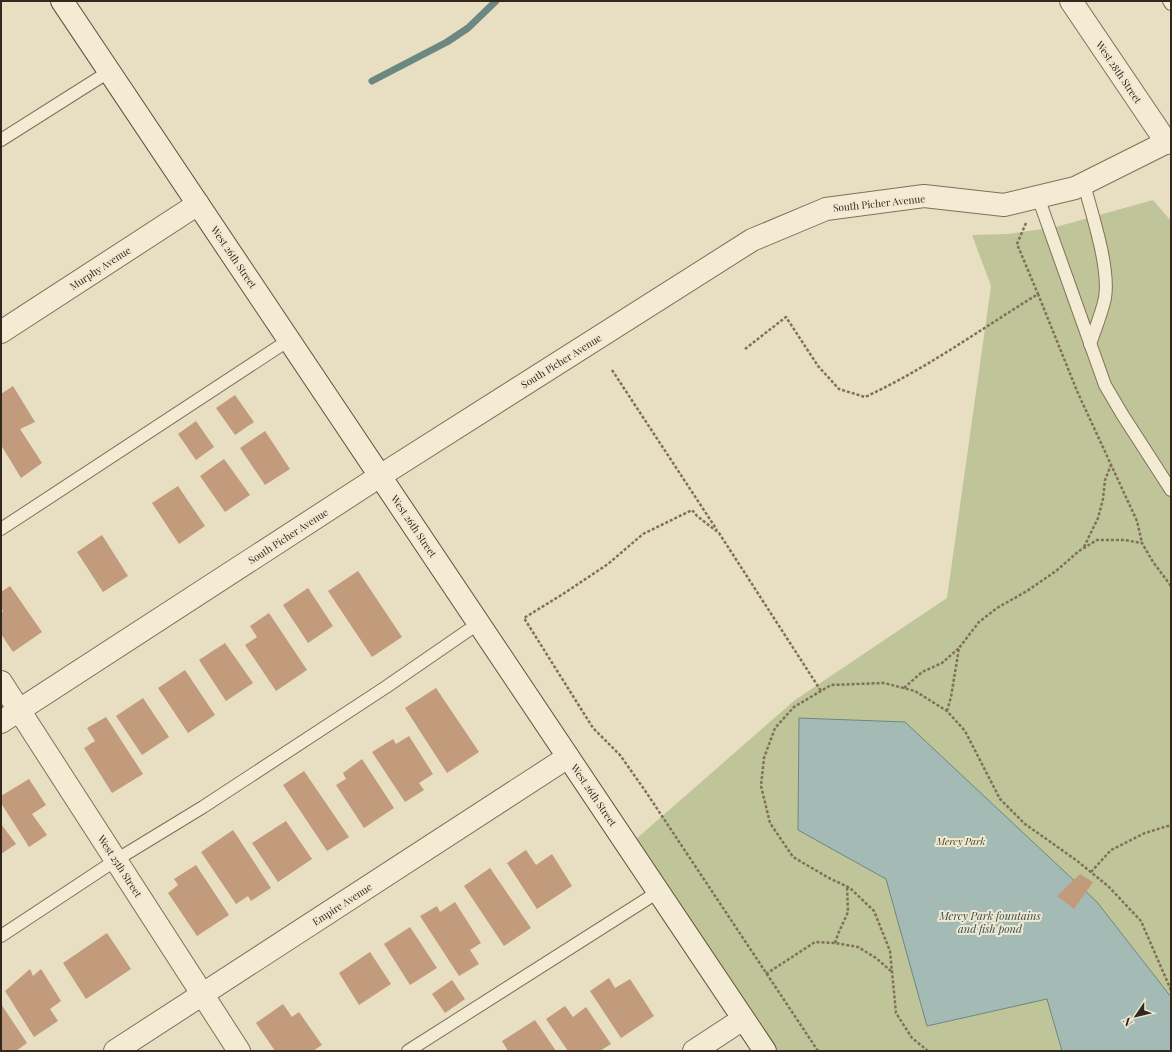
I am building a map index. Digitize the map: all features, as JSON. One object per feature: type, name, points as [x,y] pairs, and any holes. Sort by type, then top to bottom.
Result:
[{"type":"street","name":"West 26th Street","points":[[62,1],[764,1051]]},
{"type":"street","name":"West 28th Street","points":[[1071,1],[1169,141]]},
{"type":"street","name":"South Picher Avenue","points":[[1,722],[380,476],[752,240],[826,209],[924,196],[1004,206],[1074,188],[1169,141]]},
{"type":"street","name":"Murphy Avenue","points":[[1,332],[198,204]]},
{"type":"street","name":"West 25th Street","points":[[1,682],[239,1051]]},
{"type":"street","name":"Empire Avenue","points":[[115,1051],[568,757]]},
{"type":"street","points":[[694,1051],[743,1019]]},
{"type":"lane","points":[[1,140],[110,71]]},
{"type":"lane","points":[[1084,184],[1102,252],[1106,281],[1105,298],[1090,344]]},
{"type":"lane","points":[[1038,197],[1105,385],[1171,490]]},
{"type":"lane","points":[[1,529],[289,340]]},
{"type":"lane","points":[[1,936],[116,860],[203,807],[386,687],[479,623]]},
{"type":"lane","points":[[408,1051],[658,892]]},
{"type":"path","points":[[1038,197],[1017,244],[1077,391],[1137,521],[1142,543],[1153,562],[1171,586]]},
{"type":"path","points":[[745,348],[786,317],[818,366],[839,389],[865,397],[894,384],[934,361],[1038,294]]},
{"type":"path","points":[[612,370],[719,532],[821,691]]},
{"type":"path","points":[[1084,547],[1098,518],[1105,480],[1111,464]]},
{"type":"path","points":[[719,532],[697,516],[692,510],[643,534],[608,564],[524,618],[593,728],[620,755],[818,1051]]},
{"type":"path","points":[[904,688],[922,672],[942,663],[959,648],[979,622],[997,608],[1056,571],[1084,547],[1097,540],[1124,540],[1142,543]]},
{"type":"path","points":[[947,711],[951,697],[959,648]]},
{"type":"path","points":[[928,1051],[912,1038],[896,1013],[890,951],[874,910],[847,886],[829,878],[793,857],[770,823],[761,786],[764,758],[775,728],[794,707],[831,685],[884,683],[915,691],[947,711],[965,731],[1000,799],[1025,824],[1076,860],[1108,886],[1141,921],[1171,990]]},
{"type":"path","points":[[1091,872],[1111,850],[1145,833],[1171,825]]},
{"type":"path","points":[[835,943],[848,912],[846,894],[847,886]]},
{"type":"path","points":[[766,974],[815,942],[835,943],[858,947],[876,958],[892,972]]},
{"type":"green space","name":"Mercy Park","points":[[1153,200],[1171,221],[1171,1051],[763,1051],[628,846],[795,700],[947,598],[991,286],[972,235],[1008,234],[1056,227]]},
{"type":"water","name":"Mercy Park fountains and fish pond","points":[[799,718],[905,722],[1097,902],[1171,997],[1171,1051],[1062,1051],[1047,999],[927,1026],[886,879],[798,830]]},
{"type":"building","points":[[13,386],[35,422],[20,429],[42,463],[21,478],[1,445],[1,394]]},
{"type":"building","points":[[235,395],[254,422],[235,435],[216,408]]},
{"type":"building","points":[[196,421],[214,447],[196,460],[178,434]]},
{"type":"building","points":[[265,431],[290,469],[265,485],[240,448]]},
{"type":"building","points":[[224,459],[250,495],[225,512],[200,476]]},
{"type":"building","points":[[178,486],[205,526],[179,544],[152,503]]},
{"type":"building","points":[[102,535],[128,576],[103,592],[77,552]]},
{"type":"building","points":[[358,571],[402,637],[372,657],[328,591]]},
{"type":"building","points":[[10,586],[42,632],[13,652],[1,634],[1,613],[3,611],[1,607],[1,592]]},
{"type":"building","points":[[308,588],[333,626],[308,643],[283,605]]},
{"type":"building","points":[[269,613],[307,670],[276,691],[245,645],[257,637],[250,626]]},
{"type":"building","points":[[225,643],[253,683],[226,701],[199,660]]},
{"type":"building","points":[[185,670],[215,715],[188,733],[158,688]]},
{"type":"building","points":[[436,688],[479,752],[447,773],[405,708]]},
{"type":"building","points":[[143,698],[169,737],[142,755],[116,716]]},
{"type":"building","points":[[106,717],[143,774],[112,793],[84,748],[95,741],[87,728]]},
{"type":"building","points":[[409,736],[433,774],[419,783],[424,790],[405,802],[372,752],[393,739],[396,744]]},
{"type":"building","points":[[362,759],[394,808],[364,828],[336,785],[346,779],[343,773]]},
{"type":"building","points":[[304,771],[349,837],[327,851],[283,785]]},
{"type":"building","points":[[29,779],[46,805],[32,814],[47,835],[29,847],[1,803],[1,796]]},
{"type":"building","points":[[286,821],[312,859],[278,882],[252,843]]},
{"type":"building","points":[[1,824],[16,844],[1,854]]},
{"type":"building","points":[[233,830],[271,888],[251,901],[248,896],[236,904],[201,852]]},
{"type":"building","points":[[526,850],[536,865],[552,854],[572,886],[537,909],[507,863]]},
{"type":"building","points":[[196,865],[229,915],[197,936],[168,893],[178,885],[174,879]]},
{"type":"building","points":[[490,868],[531,928],[504,946],[464,886]]},
{"type":"building","points":[[1080,874],[1093,882],[1074,909],[1057,896]]},
{"type":"building","points":[[455,902],[481,943],[470,950],[479,964],[459,976],[420,916],[437,906],[440,912]]},
{"type":"building","points":[[410,927],[437,968],[410,985],[384,944]]},
{"type":"building","points":[[107,933],[131,969],[86,999],[63,963]]},
{"type":"building","points":[[370,952],[391,984],[359,1005],[339,973]]},
{"type":"building","points":[[30,969],[33,976],[41,969],[61,1001],[50,1009],[58,1021],[34,1037],[5,991]]},
{"type":"building","points":[[609,978],[615,988],[630,979],[654,1016],[621,1038],[590,991]]},
{"type":"building","points":[[452,980],[465,999],[445,1013],[432,994]]},
{"type":"building","points":[[1,1004],[27,1043],[16,1051],[1,1051]]},
{"type":"building","points":[[283,1004],[292,1017],[299,1012],[322,1045],[313,1051],[275,1051],[256,1023]]},
{"type":"building","points":[[565,1006],[573,1017],[586,1007],[611,1044],[600,1051],[568,1051],[546,1019]]},
{"type":"building","points":[[535,1020],[556,1051],[508,1051],[502,1041]]},
{"type":"waterway","points":[[372,81],[447,42],[468,28],[496,1]]}]
